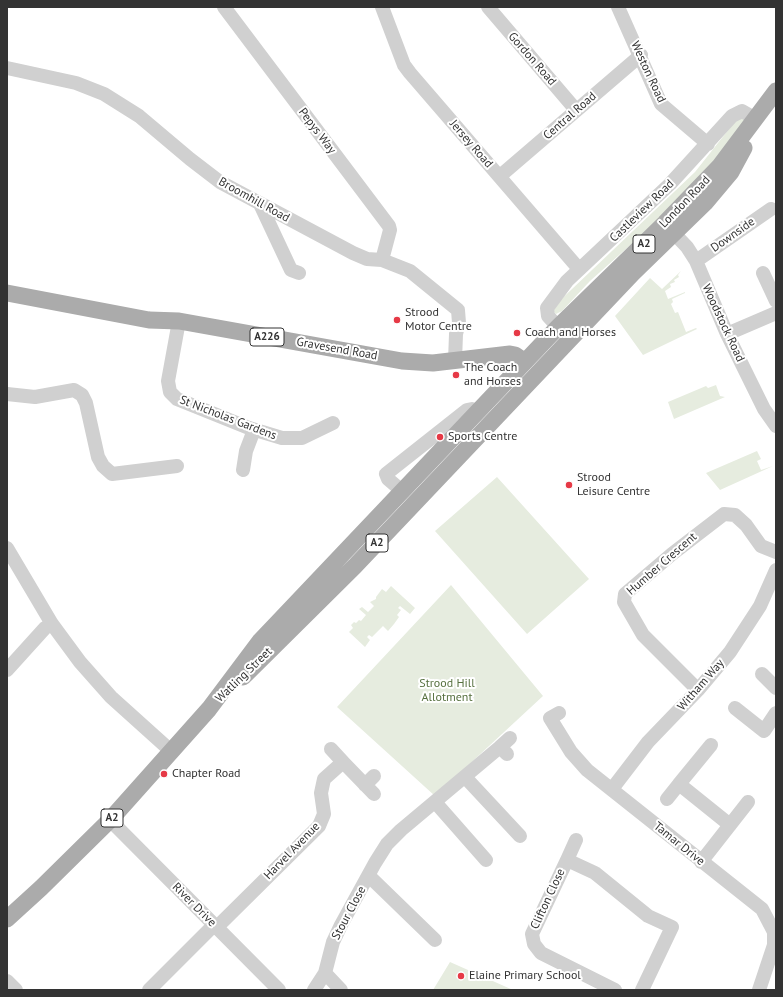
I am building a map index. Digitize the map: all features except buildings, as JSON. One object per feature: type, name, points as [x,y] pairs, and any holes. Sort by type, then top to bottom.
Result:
[{"type":"main road","name":"London Road","points":[[540,372],[564,334],[607,279],[710,197],[731,172],[757,125],[756,120],[776,91]]},
{"type":"main road","name":"London Road","points":[[525,362],[564,334],[598,298],[633,274],[670,228]]},
{"type":"main road","name":"Gravesend Road","points":[[7,292],[149,320],[179,321],[402,361],[433,363],[510,354],[515,355],[525,362]]},
{"type":"main road","name":"Watling Street","points":[[209,709],[261,640],[525,362]]},
{"type":"main road","name":"Watling Street","points":[[209,709],[254,667],[393,526],[540,372]]},
{"type":"main road","name":"Watling Street","points":[[402,492],[408,498],[411,497],[464,442],[484,431]]},
{"type":"main road","name":"Watling Street","points":[[330,568],[351,556],[384,523],[387,522],[393,526]]},
{"type":"main road","name":"A2","points":[[7,919],[41,888],[110,820],[209,709]]},
{"type":"street","name":"Pepys Way","points":[[224,7],[389,226],[390,230],[382,260]]},
{"type":"street","name":"Jersey Road","points":[[382,7],[404,65],[579,269]]},
{"type":"street","name":"Gordon Road","points":[[488,7],[576,110]]},
{"type":"street","name":"Weston Road","points":[[618,7],[641,55],[661,104],[708,144]]},
{"type":"street","name":"Central Road","points":[[500,176],[641,55]]},
{"type":"street","name":"Broomhill Road","points":[[7,68],[76,82],[104,94],[139,116],[220,182],[353,253],[367,258],[382,260],[410,271],[458,310],[459,323],[456,334],[455,361]]},
{"type":"street","name":"Castleview Road","points":[[564,334],[548,315],[548,307],[561,288],[579,269],[665,189],[708,144],[730,118],[738,112],[745,112],[756,120]]},
{"type":"street","points":[[260,204],[291,270],[298,272]]},
{"type":"street","name":"Downside","points":[[696,261],[771,209]]},
{"type":"street","name":"Woodstock Road","points":[[670,228],[687,247],[696,261],[727,334],[764,409],[776,426]]},
{"type":"street","points":[[763,273],[776,301]]},
{"type":"street","points":[[727,334],[776,313]]},
{"type":"street","name":"St Nicholas Gardens","points":[[179,321],[168,376],[168,387],[171,394],[184,403],[254,430],[282,438],[302,438],[333,423]]},
{"type":"street","points":[[7,394],[35,397],[74,390],[82,395],[86,403],[98,457],[103,466],[112,474],[177,466]]},
{"type":"street","points":[[402,492],[386,478],[386,474],[467,410],[472,409],[477,413]]},
{"type":"street","points":[[244,470],[246,451],[254,430]]},
{"type":"street","name":"Humber Crescent","points":[[698,690],[643,635],[624,602],[625,594],[719,516],[726,513],[735,515],[746,526],[761,546],[776,552]]},
{"type":"street","points":[[7,548],[52,624],[80,662],[112,697],[171,751]]},
{"type":"street","name":"Witham Way","points":[[612,789],[648,742],[698,690],[730,652],[760,606],[775,576]]},
{"type":"street","points":[[7,670],[45,628],[52,624]]},
{"type":"street","points":[[762,674],[776,688]]},
{"type":"street","points":[[735,708],[764,731],[776,713]]},
{"type":"street","name":"Tamar Drive","points":[[559,713],[550,718],[571,752],[587,770],[762,909],[774,932],[774,944],[759,990]]},
{"type":"street","points":[[667,799],[711,745]]},
{"type":"street","name":"Stour Close","points":[[314,990],[325,973],[333,942],[341,925],[387,844],[400,831],[465,777],[506,746]]},
{"type":"street","points":[[331,749],[343,762],[371,785]]},
{"type":"street","name":"Harvel Avenue","points":[[149,990],[319,826],[324,814],[321,793],[324,779],[343,762]]},
{"type":"street","points":[[465,777],[520,836]]},
{"type":"street","points":[[679,784],[730,825]]},
{"type":"street","points":[[435,802],[486,860]]},
{"type":"street","points":[[702,862],[748,802]]},
{"type":"street","name":"River Drive","points":[[110,820],[279,990]]},
{"type":"street","points":[[567,860],[576,840]]},
{"type":"street","name":"Clifton Close","points":[[615,990],[541,953],[534,944],[532,934],[567,860],[595,873],[648,916],[672,927],[642,990]]},
{"type":"street","name":"Stour Close","points":[[369,876],[435,940]]},
{"type":"street","points":[[325,973],[342,990]]},
{"type":"street","points":[[7,981],[16,990]]},
{"type":"green space","points":[[741,118],[745,120],[710,168],[655,223],[590,281],[562,311],[556,314],[551,309],[695,172],[737,119]]},
{"type":"green space","points":[[681,271],[678,275],[679,277],[674,280],[675,282],[670,284],[671,287],[665,291],[668,299],[685,292],[672,299],[673,302],[671,304],[675,313],[678,312],[686,332],[696,328],[697,329],[643,355],[615,316],[650,278],[662,289]]},
{"type":"green space","points":[[716,385],[720,396],[725,397],[674,419],[668,402],[706,386],[708,388]]},
{"type":"green space","points":[[757,451],[761,459],[757,461],[761,470],[773,466],[720,490],[706,473]]},
{"type":"green space","points":[[497,477],[589,579],[527,634],[435,531]]},
{"type":"green space","name":"Strood Hill Allotment","points":[[451,585],[543,696],[435,796],[337,707]]},
{"type":"green space","points":[[391,586],[415,608],[410,614],[400,606],[398,608],[401,610],[397,615],[399,617],[394,624],[388,631],[383,626],[372,637],[369,635],[367,637],[370,640],[365,647],[349,632],[353,628],[351,625],[359,620],[361,621],[366,615],[359,609],[362,607],[368,612],[374,606],[370,602],[376,599],[382,589],[386,592]]},
{"type":"green space","name":"Elaine Primary School","points":[[450,962],[513,990],[433,990]]},
{"type":"place","name":"Strood Motor Centre","points":[[397,320]]},
{"type":"place","name":"Coach and Horses","points":[[517,333]]},
{"type":"place","name":"The Coach and Horses","points":[[456,375]]},
{"type":"place","name":"Sports Centre","points":[[440,437]]},
{"type":"place","name":"Strood Leisure Centre","points":[[569,485]]},
{"type":"place","name":"Chapter Road","points":[[164,774]]},
{"type":"place","name":"Elaine Primary School","points":[[461,976]]}]
